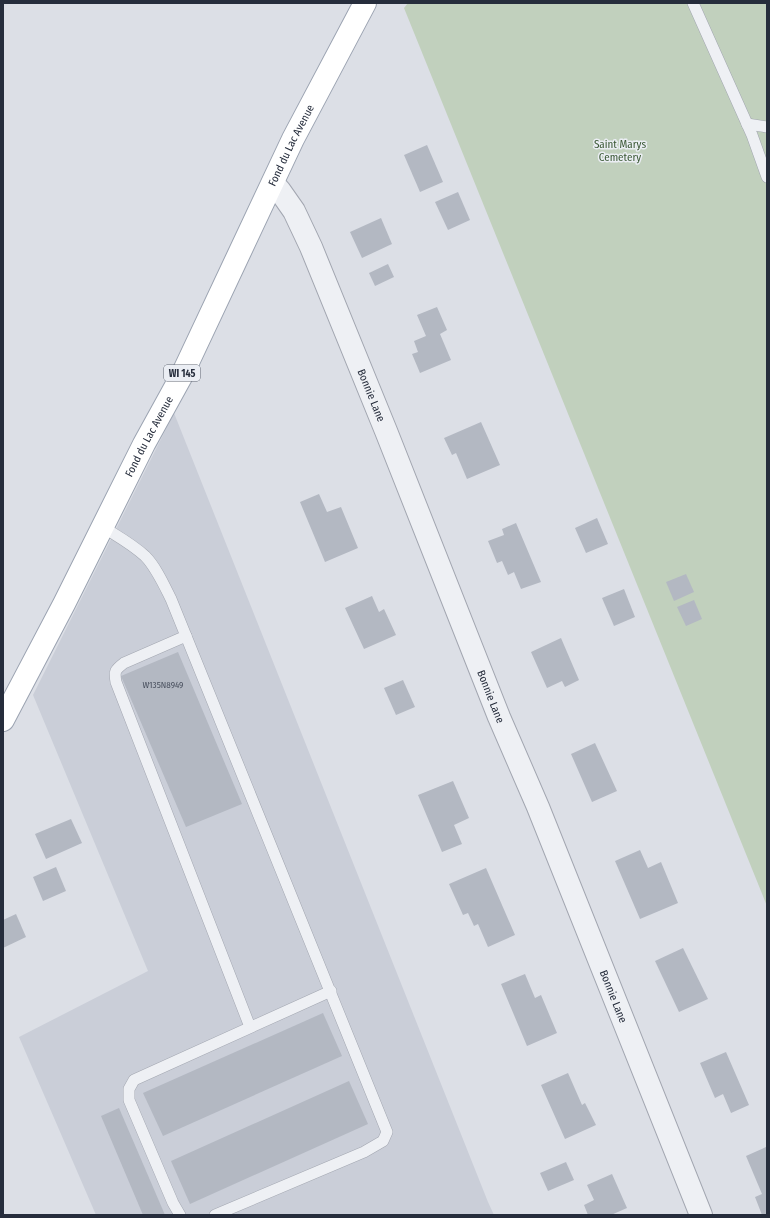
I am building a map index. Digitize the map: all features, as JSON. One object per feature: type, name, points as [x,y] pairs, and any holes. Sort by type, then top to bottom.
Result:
[{"type":"main road","name":"Fond du Lac Avenue","points":[[3,720],[64,604],[144,444],[182,375],[293,139],[365,3]]},
{"type":"main road","name":"Fond du Lac Avenue","points":[[355,23],[370,3]]},
{"type":"street","name":"Bonnie Lane","points":[[273,183],[294,211],[311,247],[701,1215]]},
{"type":"lane","points":[[693,3],[747,124],[766,172]]},
{"type":"lane","points":[[747,124],[767,127]]},
{"type":"lane","points":[[103,527],[126,541],[146,557],[158,573],[171,599],[387,1132],[383,1141],[364,1152],[215,1215]]},
{"type":"lane","points":[[186,636],[124,663],[116,669],[114,675],[250,1028]]},
{"type":"lane","points":[[180,1215],[173,1203],[129,1100],[129,1090],[134,1080],[331,991]]},
{"type":"shaded area","points":[[174,413],[494,1215],[96,1215],[19,1037],[148,971],[33,695]]},
{"type":"green space","name":"Saint Marys Cemetery","points":[[408,3],[767,3],[767,906],[404,8]]},
{"type":"building","points":[[427,145],[443,182],[420,192],[404,155]]},
{"type":"building","points":[[458,192],[470,220],[448,230],[435,202]]},
{"type":"building","points":[[381,218],[392,244],[362,258],[350,232]]},
{"type":"building","points":[[388,264],[394,277],[375,286],[369,273]]},
{"type":"building","points":[[437,307],[447,330],[440,334],[451,360],[420,373],[412,354],[418,352],[414,341],[426,336],[417,315]]},
{"type":"building","points":[[481,422],[500,465],[467,479],[456,453],[452,455],[444,438]]},
{"type":"building","points":[[319,494],[327,512],[341,507],[358,548],[325,562],[300,502]]},
{"type":"building","points":[[597,518],[608,544],[586,553],[575,528]]},
{"type":"building","points":[[516,523],[541,582],[521,589],[514,572],[508,575],[502,561],[497,563],[488,541],[504,535],[502,529]]},
{"type":"building","points":[[686,574],[694,592],[674,601],[666,582]]},
{"type":"building","points":[[624,589],[635,617],[614,626],[602,598]]},
{"type":"building","points":[[372,596],[379,612],[384,609],[396,635],[364,649],[345,608]]},
{"type":"building","points":[[694,600],[702,619],[686,626],[677,607]]},
{"type":"building","points":[[561,638],[579,680],[565,687],[562,681],[547,688],[531,652]]},
{"type":"building","points":[[178,652],[242,804],[186,827],[121,676]]},
{"type":"building","points":[[403,680],[415,707],[396,715],[384,688]]},
{"type":"building","points":[[595,743],[617,791],[592,802],[571,754]]},
{"type":"building","points":[[453,781],[469,818],[454,825],[462,844],[442,852],[418,795]]},
{"type":"building","points":[[71,819],[82,843],[46,859],[35,834]]},
{"type":"building","points":[[640,850],[648,868],[661,862],[678,903],[640,919],[615,861]]},
{"type":"building","points":[[56,867],[66,891],[43,901],[33,877]]},
{"type":"building","points":[[486,868],[515,935],[488,947],[478,924],[474,926],[468,913],[463,915],[449,884]]},
{"type":"building","points":[[16,914],[26,937],[3,948],[3,920]]},
{"type":"building","points":[[683,948],[708,999],[679,1012],[655,961]]},
{"type":"building","points":[[525,974],[535,998],[541,995],[557,1033],[527,1046],[501,984]]},
{"type":"building","points":[[323,1013],[342,1056],[163,1136],[143,1093]]},
{"type":"building","points":[[726,1052],[749,1105],[731,1113],[723,1094],[715,1098],[700,1063]]},
{"type":"building","points":[[568,1073],[582,1105],[585,1103],[596,1125],[565,1139],[541,1085]]},
{"type":"building","points":[[349,1081],[368,1124],[190,1204],[171,1161]]},
{"type":"building","points":[[119,1108],[165,1215],[143,1215],[101,1116]]},
{"type":"building","points":[[766,1147],[767,1214],[762,1215],[755,1197],[762,1194],[746,1156]]},
{"type":"building","points":[[566,1162],[574,1180],[548,1191],[540,1173]]},
{"type":"building","points":[[612,1174],[627,1208],[611,1215],[588,1215],[584,1205],[594,1200],[587,1185]]}]
